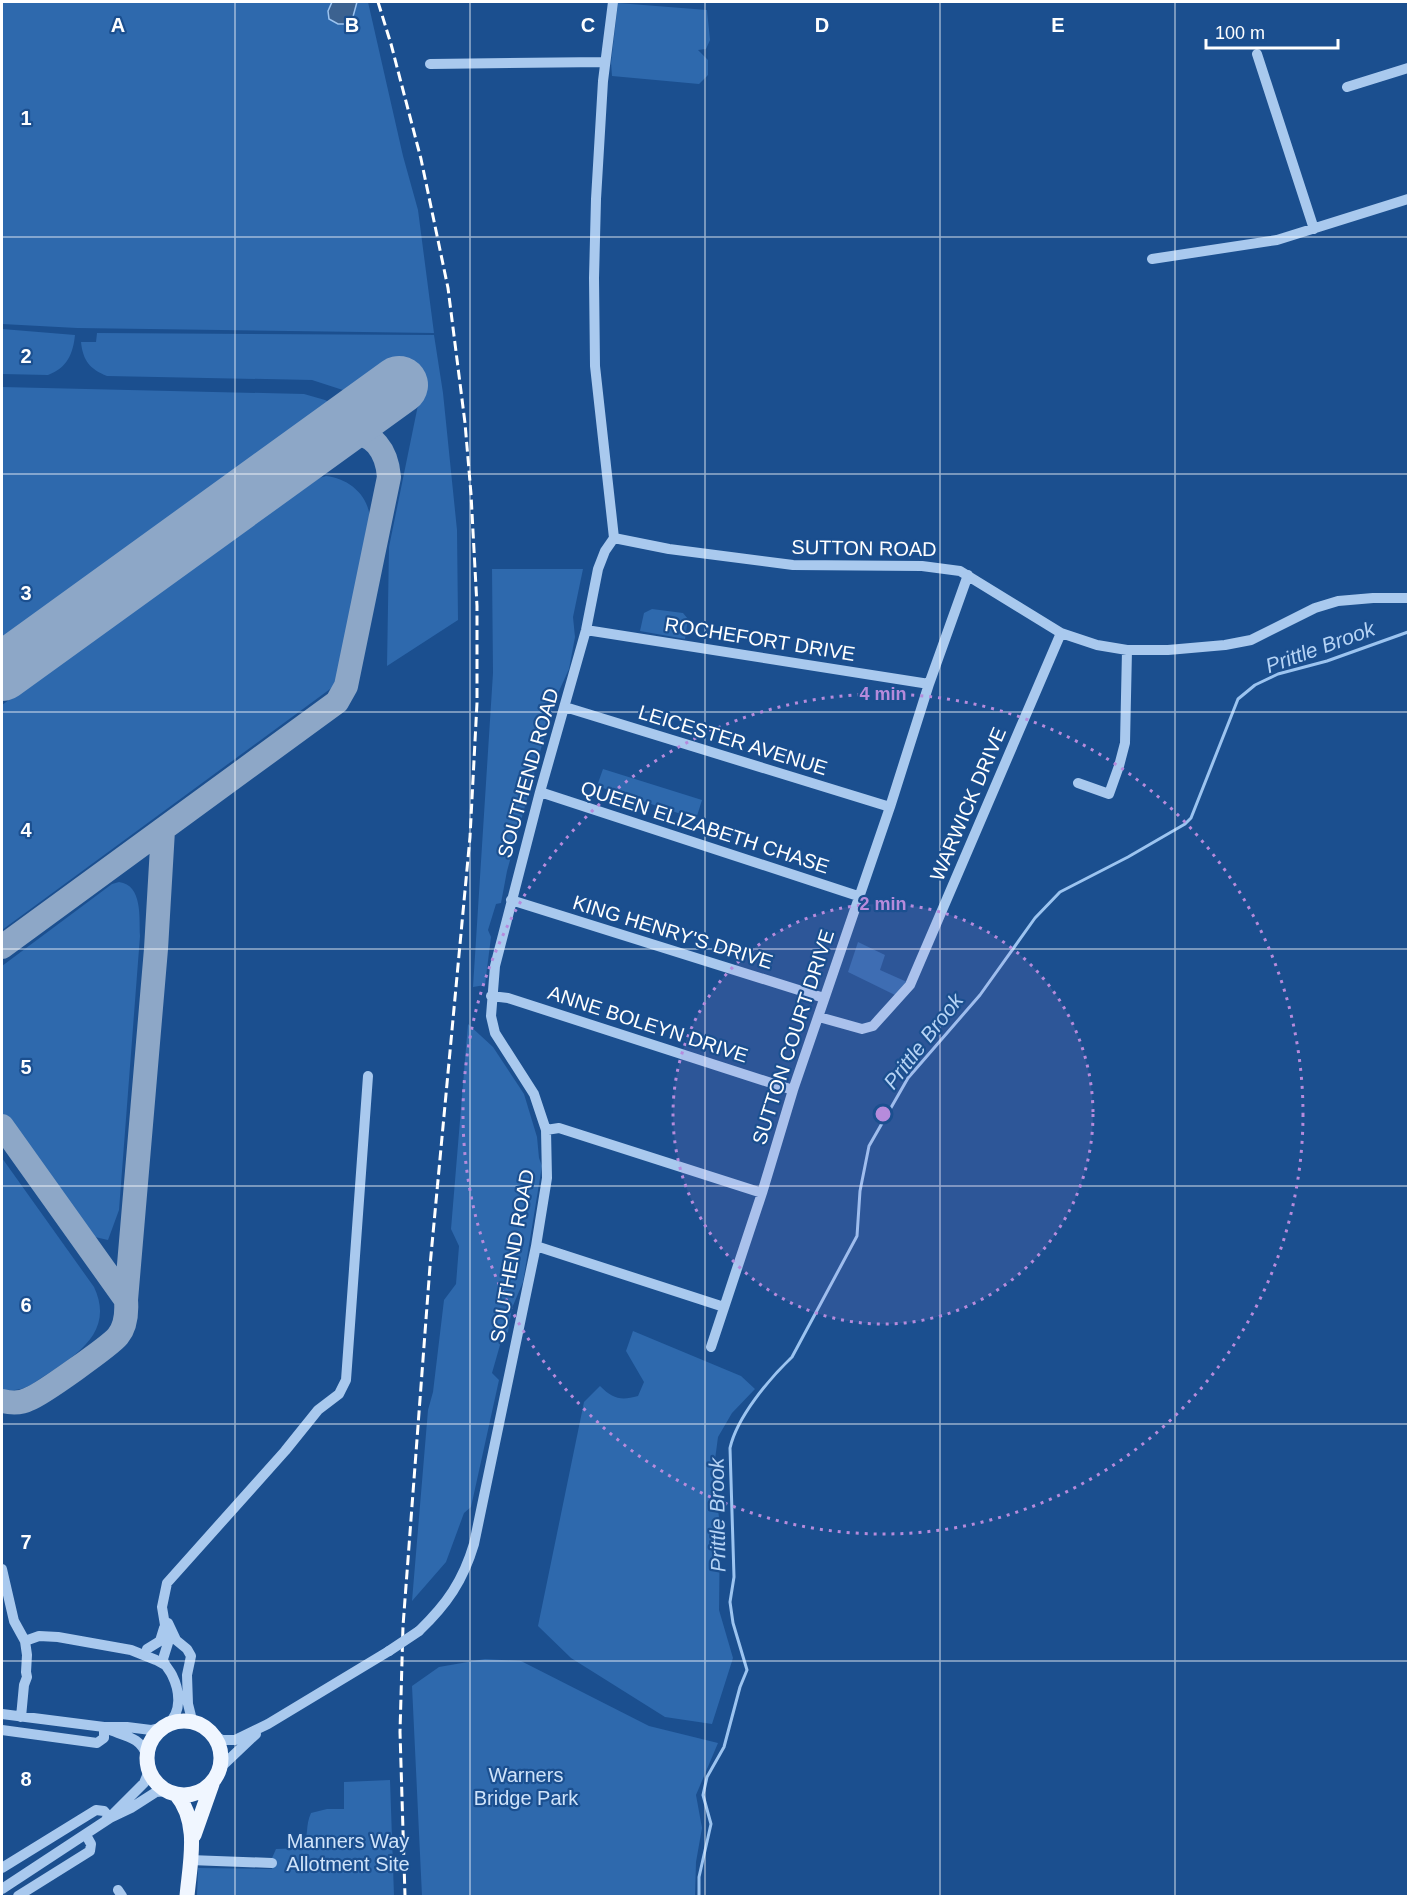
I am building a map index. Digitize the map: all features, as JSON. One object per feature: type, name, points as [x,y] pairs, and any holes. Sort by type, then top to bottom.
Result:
[{"type":"main road","points":[[187,1896],[192,1840],[220,1767],[219,1748],[211,1734],[197,1725],[186,1722],[166,1726],[152,1741],[148,1764],[157,1783],[172,1792],[187,1808],[192,1840]]},
{"type":"main road","points":[[172,1792],[193,1794],[203,1791],[213,1781]]},
{"type":"street","points":[[612,2],[605,62],[596,199],[595,366],[614,538]]},
{"type":"street","points":[[1257,54],[1314,229]]},
{"type":"street","points":[[430,64],[605,62]]},
{"type":"street","points":[[1347,87],[1408,68]]},
{"type":"street","points":[[1152,259],[1277,240],[1408,199]]},
{"type":"street","name":"SUTTON ROAD","points":[[614,538],[669,549],[793,565],[922,566],[960,571],[1061,633],[1097,645],[1127,650],[1178,649],[1242,642],[1251,640],[1315,608],[1338,601],[1408,598]]},
{"type":"street","name":"SOUTHEND ROAD","points":[[268,1724],[390,1651],[419,1631],[436,1615],[459,1583],[474,1544],[548,1178],[546,1130],[534,1094],[495,1034],[491,1016],[491,996],[495,966],[540,792],[586,630],[598,569],[605,551],[614,538]]},
{"type":"street","name":"SUTTON COURT DRIVE","points":[[711,1347],[793,1090],[890,807],[929,684],[968,575]]},
{"type":"street","name":"ROCHEFORT DRIVE","points":[[586,630],[929,684]]},
{"type":"street","name":"WARWICK DRIVE","points":[[819,1017],[862,1029],[873,1026],[910,985],[1061,633]]},
{"type":"street","points":[[1078,783],[1109,794],[1125,743],[1127,650]]},
{"type":"street","name":"LEICESTER AVENUE","points":[[565,707],[890,807]]},
{"type":"street","name":"QUEEN ELIZABETH CHASE","points":[[540,792],[858,896]]},
{"type":"street","name":"KING HENRY'S DRIVE","points":[[511,900],[824,998]]},
{"type":"street","name":"ANNE BOLEYN DRIVE","points":[[491,996],[508,998],[793,1090]]},
{"type":"street","points":[[104,1728],[127,1727],[151,1730],[166,1726],[176,1715],[179,1701],[174,1680],[163,1659],[167,1640],[164,1628],[163,1594],[170,1577],[285,1451],[321,1406],[341,1391],[347,1374],[368,1076]]},
{"type":"street","points":[[546,1130],[559,1128],[762,1193]]},
{"type":"street","points":[[536,1246],[724,1307]]},
{"type":"street","points":[[2,1569],[6,1599],[25,1644],[27,1677],[24,1685],[22,1712]]},
{"type":"street","points":[[163,1613],[176,1640],[191,1656],[187,1675],[189,1710],[192,1720],[197,1725]]},
{"type":"street","points":[[147,1649],[154,1647],[160,1641],[164,1628]]},
{"type":"street","points":[[25,1644],[47,1635],[131,1650],[160,1661],[173,1672],[180,1672],[189,1666]]},
{"type":"street","points":[[131,1650],[166,1650],[176,1645],[183,1646]]},
{"type":"street","points":[[2,1714],[22,1712],[104,1728],[138,1741],[144,1748],[148,1764],[144,1783],[110,1818]]},
{"type":"street","points":[[211,1734],[222,1740],[230,1741],[268,1724]]},
{"type":"street","points":[[220,1767],[234,1752],[268,1724]]},
{"type":"street","points":[[2,1730],[98,1743],[104,1738],[104,1728]]},
{"type":"street","points":[[2,1889],[110,1818],[156,1792],[172,1792]]},
{"type":"street","points":[[2,1868],[96,1810],[104,1812],[110,1818]]},
{"type":"street","points":[[18,1896],[90,1851],[91,1844],[86,1835]]},
{"type":"street","points":[[190,1860],[272,1863]]},
{"type":"green space","points":[[2,2],[368,2],[403,156],[418,210],[434,333],[77,328],[2,324]]},
{"type":"green space","points":[[618,3],[707,10],[710,40],[706,49],[698,50],[708,60],[708,75],[699,84],[612,76],[611,63]]},
{"type":"green space","points":[[2,329],[75,335],[73,348],[68,360],[48,375],[2,374]]},
{"type":"green space","points":[[97,333],[434,335],[443,393],[457,530],[458,620],[387,666],[389,547],[418,405],[390,367],[366,375],[349,392],[312,380],[107,376],[88,364],[82,349],[81,342],[96,342]]},
{"type":"green space","points":[[2,387],[304,394],[335,405],[2,646]]},
{"type":"green space","points":[[326,476],[341,480],[359,492],[367,505],[370,520],[368,546],[341,681],[2,930],[2,705],[319,478]]},
{"type":"green space","points":[[492,569],[583,569],[573,617],[575,637],[569,669],[554,702],[507,871],[501,903],[496,904],[488,930],[491,937],[485,985],[473,987],[493,673]]},
{"type":"green space","points":[[652,609],[683,613],[688,619],[685,639],[640,631],[644,613]]},
{"type":"green space","points":[[603,769],[702,800],[696,819],[597,786]]},
{"type":"green space","points":[[119,882],[127,884],[136,896],[140,936],[119,1210],[108,1240],[86,1235],[2,1115],[2,966],[112,884]]},
{"type":"green space","points":[[858,942],[885,955],[880,970],[907,982],[895,995],[848,972]]},
{"type":"green space","points":[[468,1024],[493,1047],[524,1094],[537,1137],[542,1166],[523,1282],[512,1308],[508,1332],[502,1338],[492,1373],[499,1380],[471,1507],[464,1513],[446,1562],[412,1601],[428,1410],[433,1392],[444,1300],[456,1284],[459,1246],[451,1229]]},
{"type":"green space","points":[[2,1158],[94,1287],[100,1305],[99,1320],[94,1334],[72,1357],[31,1385],[2,1392]]},
{"type":"green space","points":[[633,1331],[741,1376],[755,1389],[732,1413],[718,1437],[713,1475],[720,1524],[719,1610],[733,1658],[712,1724],[665,1717],[571,1658],[538,1626],[584,1402],[600,1386],[618,1398],[638,1396],[644,1382],[626,1351]]},
{"type":"green space","name":"Warners Bridge Park","points":[[485,1659],[521,1661],[649,1726],[718,1743],[696,1795],[702,1828],[696,1862],[695,1896],[422,1896],[412,1686],[439,1667]]},
{"type":"green space","name":"Manners Way Allotment Site","points":[[390,1780],[394,1896],[197,1896],[198,1868],[272,1869],[272,1858],[276,1849],[303,1848],[311,1813],[327,1809],[344,1809],[344,1782]]},
{"type":"shaded area","points":[[332,2],[357,2],[351,24],[338,24],[329,19],[328,11]]},
{"type":"waterway","name":"Prittle Brook","points":[[699,1896],[699,1877],[711,1824],[703,1795],[707,1777],[724,1747],[740,1687],[747,1670],[733,1623],[730,1602],[734,1577],[730,1448],[739,1424],[747,1411],[764,1387],[792,1357],[857,1236],[860,1191],[869,1146],[908,1078],[980,995],[1035,918],[1060,892],[1128,857],[1185,824],[1191,818],[1238,699],[1255,685],[1278,674],[1327,661],[1408,632]]},
{"type":"taxiway","points":[[2,947],[337,702],[346,686],[389,477],[382,451],[377,444],[364,435],[345,433],[322,440]]},
{"type":"taxiway","points":[[2,1401],[22,1402],[36,1396],[113,1341],[121,1332],[124,1324],[156,949],[163,830]]},
{"type":"taxiway","points":[[2,1126],[126,1300]]},
{"type":"runway","points":[[2,672],[399,385]]},
{"type":"railway","points":[[378,2],[421,159],[448,288],[465,423],[477,606],[477,703],[470,837],[430,1266],[403,1626],[400,1732],[405,1896]]}]
